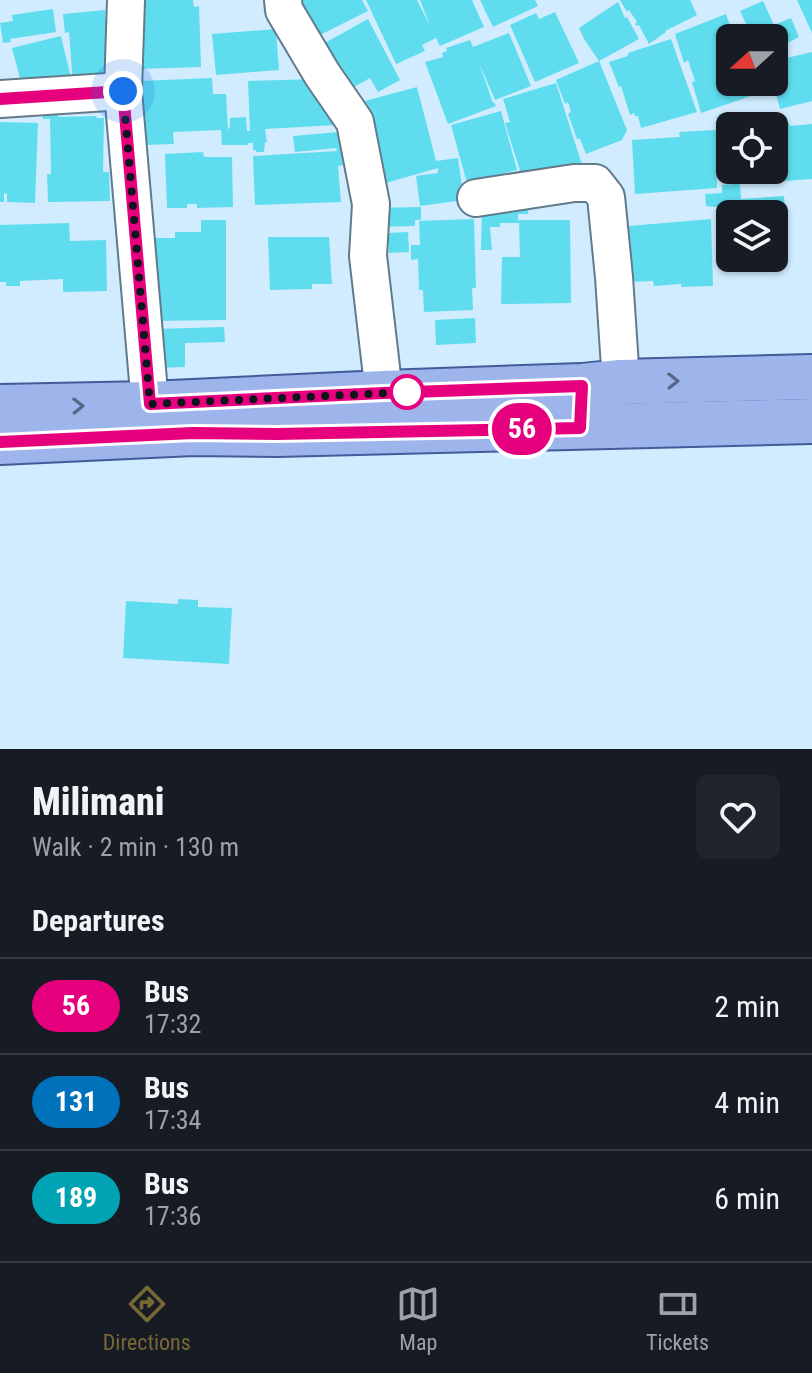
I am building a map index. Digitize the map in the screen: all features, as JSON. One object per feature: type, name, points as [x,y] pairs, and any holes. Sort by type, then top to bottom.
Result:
[{"type":"main road","points":[[0,407],[151,419],[193,433],[277,434],[594,399],[809,377],[809,421],[594,399],[384,393],[151,419],[0,442]]},
{"type":"street","points":[[126,0],[123,91],[151,419]]},
{"type":"street","points":[[283,0],[284,10],[355,122],[371,204],[368,256],[384,393]]},
{"type":"street","points":[[0,99],[123,91]]},
{"type":"street","points":[[476,198],[574,183],[595,183],[606,197],[594,399]]},
{"type":"building","points":[[135,0],[193,0],[194,7],[199,6],[201,67],[137,69]]},
{"type":"building","points":[[293,0],[362,0],[368,11],[306,42]]},
{"type":"building","points":[[366,0],[417,0],[430,26],[420,0],[472,0],[484,27],[440,46],[436,38],[422,45],[425,51],[396,64]]},
{"type":"building","points":[[480,0],[535,0],[538,6],[493,27]]},
{"type":"building","points":[[620,0],[690,0],[697,15],[665,31],[649,44]]},
{"type":"building","points":[[797,0],[812,0],[812,33]]},
{"type":"building","points":[[763,1],[774,24],[746,24],[740,11]]},
{"type":"building","points":[[618,2],[639,39],[599,61],[579,28]]},
{"type":"building","points":[[53,9],[56,32],[10,39],[11,42],[3,43],[0,23],[13,21],[12,15]]},
{"type":"building","points":[[105,10],[110,76],[73,85],[69,32],[65,33],[63,14]]},
{"type":"building","points":[[555,12],[579,63],[535,82],[510,25],[536,13],[539,19]]},
{"type":"building","points":[[726,14],[729,24],[716,24],[716,96],[751,96],[701,113],[692,82],[695,81],[688,60],[684,63],[675,34]]},
{"type":"building","points":[[791,18],[799,37],[788,43],[788,24],[776,24]]},
{"type":"building","points":[[368,19],[400,80],[378,92],[370,78],[340,95],[314,49]]},
{"type":"building","points":[[276,29],[279,70],[216,75],[212,34]]},
{"type":"building","points":[[509,33],[531,86],[495,100],[479,63],[496,106],[448,124],[425,62],[443,57],[446,48],[470,40],[473,47]]},
{"type":"building","points":[[61,36],[71,78],[23,90],[12,48]]},
{"type":"building","points":[[671,39],[697,112],[641,128],[638,116],[634,113],[630,115],[609,62]]},
{"type":"building","points":[[812,52],[812,101],[780,109],[777,96],[788,96],[788,58]]},
{"type":"building","points":[[599,61],[627,130],[622,140],[586,154],[568,114],[571,112],[568,102],[565,104],[556,80]]},
{"type":"building","points":[[212,78],[213,94],[226,94],[228,130],[230,118],[246,117],[247,131],[250,131],[248,81],[319,79],[320,107],[335,106],[336,125],[265,129],[267,142],[264,152],[253,150],[253,143],[222,145],[221,130],[173,132],[174,144],[145,145],[140,81]]},
{"type":"building","points":[[556,83],[585,174],[527,193],[505,123],[510,122],[503,99]]},
{"type":"building","points":[[417,87],[436,161],[458,158],[464,200],[420,206],[416,176],[438,173],[438,168],[386,183],[382,166],[376,167],[374,138],[365,101]]},
{"type":"building","points":[[42,102],[57,102],[58,117],[104,118],[103,172],[109,172],[110,201],[48,202],[50,119],[43,119]]},
{"type":"building","points":[[501,111],[517,170],[467,183],[451,125]]},
{"type":"building","points":[[0,122],[38,123],[35,203],[7,202],[7,194],[4,193],[4,202],[0,202]]},
{"type":"building","points":[[788,123],[790,126],[812,124],[812,179],[788,181]]},
{"type":"building","points":[[716,130],[717,188],[635,194],[632,140],[680,137],[679,132]]},
{"type":"building","points":[[350,131],[348,173],[344,173],[344,165],[338,166],[341,202],[255,205],[253,156],[337,151],[336,148],[295,152],[293,136]]},
{"type":"building","points":[[203,152],[204,157],[232,157],[233,207],[197,208],[197,204],[187,204],[187,208],[167,208],[165,154]]},
{"type":"building","points":[[740,184],[741,199],[784,196],[784,200],[716,200],[716,207],[706,206],[705,194],[722,193],[722,185]]},
{"type":"building","points":[[529,205],[528,214],[518,214],[518,220],[570,220],[571,303],[501,304],[502,257],[520,257],[519,223],[500,223],[500,227],[490,227],[492,250],[481,250],[482,207]]},
{"type":"building","points":[[421,207],[421,220],[415,220],[415,226],[375,227],[375,208]]},
{"type":"building","points":[[474,219],[476,288],[472,288],[473,310],[424,312],[423,290],[419,290],[418,259],[411,260],[411,245],[420,245],[419,221]]},
{"type":"building","points":[[711,219],[713,286],[654,286],[653,281],[630,282],[626,228]]},
{"type":"building","points":[[201,220],[226,220],[226,320],[149,321],[149,238],[175,238],[175,232],[201,232]]},
{"type":"building","points":[[69,223],[70,241],[106,240],[107,291],[63,292],[63,279],[20,281],[20,286],[6,286],[6,282],[0,282],[0,225]]},
{"type":"building","points":[[408,232],[409,252],[389,253],[388,233]]},
{"type":"building","points":[[268,237],[329,237],[332,284],[312,284],[312,289],[270,290]]},
{"type":"building","points":[[475,318],[476,343],[436,345],[435,320]]},
{"type":"building","points":[[224,327],[225,342],[185,343],[185,367],[155,368],[154,329]]},
{"type":"building","points":[[178,599],[198,600],[198,607],[232,608],[229,664],[123,658],[126,601],[178,604]]},
{"type":"bus line","name":"56","points":[[0,99],[123,91],[150,404],[582,386],[580,428],[151,434],[0,442]]},
{"type":"route","points":[[123,91],[150,404],[412,392],[407,392]]}]
